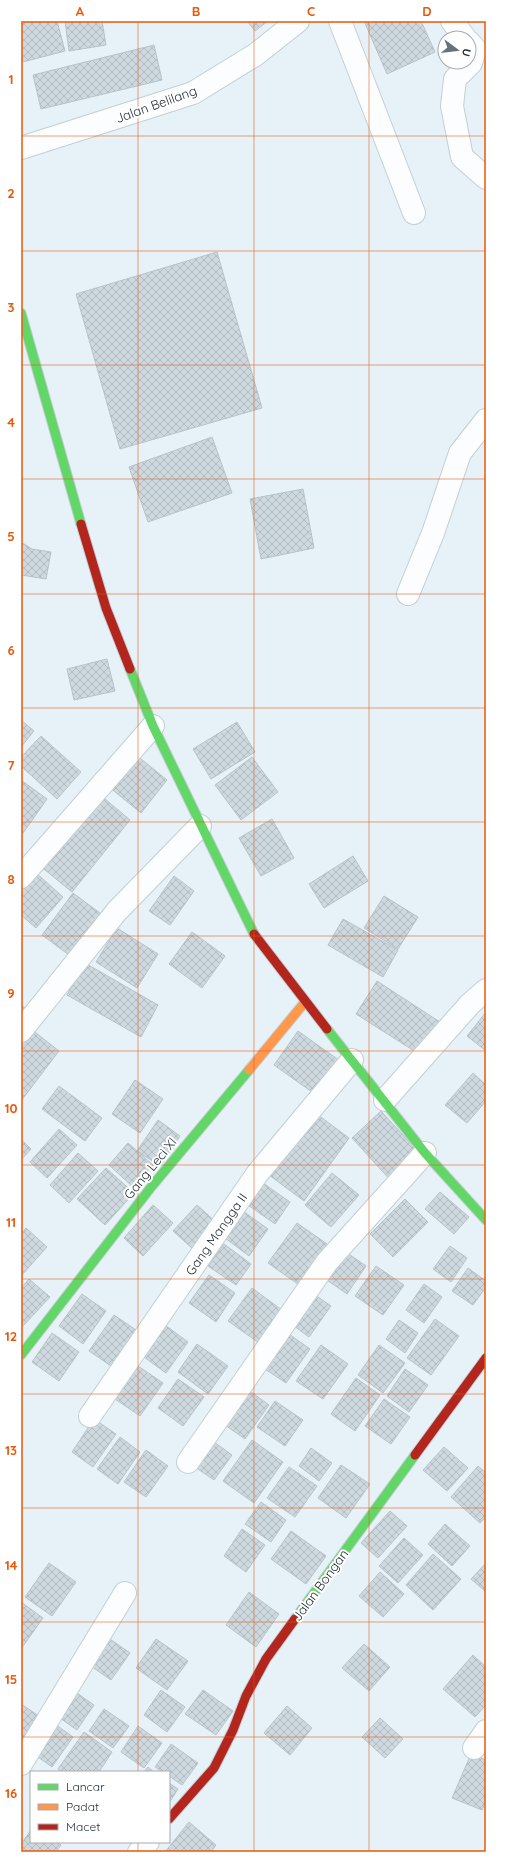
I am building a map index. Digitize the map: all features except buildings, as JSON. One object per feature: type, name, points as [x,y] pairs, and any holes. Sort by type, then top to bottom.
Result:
[{"type":"street","name":"Jalan Belilang","points":[[21,148],[193,93],[255,55],[298,21]]},
{"type":"street","points":[[340,21],[414,213]]},
{"type":"street","points":[[452,21],[459,30]]},
{"type":"street","points":[[465,70],[455,79],[452,106],[462,157],[486,178]]},
{"type":"street","points":[[21,313],[24,339],[111,622],[153,726],[200,826],[255,937],[425,1153],[486,1220]]},
{"type":"street","points":[[408,594],[433,533],[460,453],[486,420]]},
{"type":"street","points":[[21,878],[153,726]]},
{"type":"street","points":[[21,1031],[118,911],[200,826]]},
{"type":"street","points":[[384,1100],[470,1004],[486,990]]},
{"type":"street","name":"Gang Leci XI","points":[[21,1355],[152,1186],[305,1002]]},
{"type":"street","name":"Gang Mangga II","points":[[90,1416],[257,1174],[352,1060]]},
{"type":"street","points":[[188,1462],[327,1262],[425,1153]]},
{"type":"street","name":"Jalan Bongan","points":[[170,1817],[214,1768],[233,1730],[246,1696],[266,1659],[486,1358]]},
{"type":"street","points":[[21,1764],[125,1593]]},
{"type":"street","points":[[139,1852],[147,1843]]},
{"type":"traffic: fast","points":[[21,313],[81,524]]},
{"type":"traffic: fast","points":[[130,669],[153,726],[254,934]]},
{"type":"traffic: fast","points":[[327,1029],[425,1153],[486,1220]]},
{"type":"traffic: fast","points":[[21,1355],[152,1186],[249,1070]]},
{"type":"traffic: fast","points":[[295,1619],[415,1455]]},
{"type":"traffic: slow","points":[[249,1070],[305,1002]]},
{"type":"traffic: jam","points":[[81,524],[106,608],[130,669]]},
{"type":"traffic: jam","points":[[254,934],[327,1029]]},
{"type":"traffic: jam","points":[[415,1455],[486,1358]]},
{"type":"traffic: jam","points":[[170,1818],[214,1768],[233,1730],[246,1696],[266,1659],[295,1619]]}]
